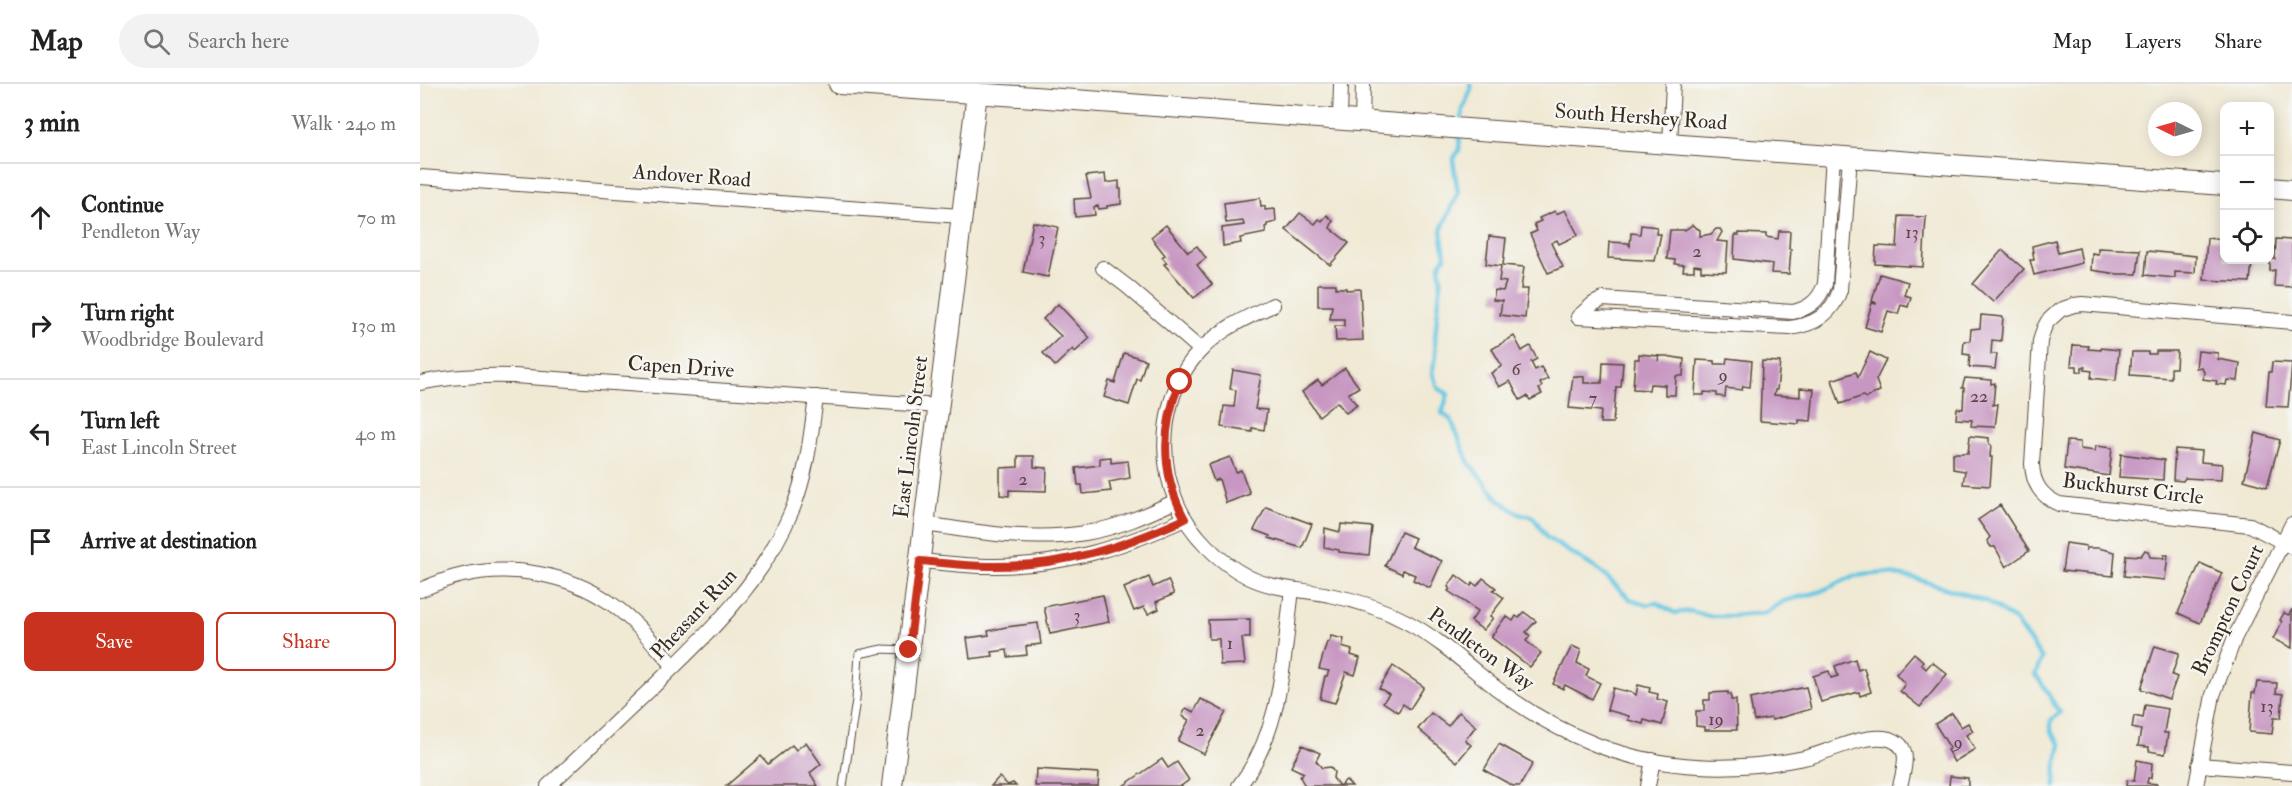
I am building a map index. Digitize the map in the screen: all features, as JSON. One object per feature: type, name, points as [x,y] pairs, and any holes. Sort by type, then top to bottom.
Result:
[{"type":"main road","name":"South Hershey Road","points":[[839,84],[2220,185]]},
{"type":"main road","name":"East Lincoln Street","points":[[891,786],[977,93]]},
{"type":"main road","points":[[2274,188],[2292,190]]},
{"type":"street","points":[[1340,119],[1341,84]]},
{"type":"street","points":[[1362,121],[1363,84]]},
{"type":"street","points":[[1670,144],[1673,84]]},
{"type":"street","points":[[1842,156],[1842,275],[1833,305],[1817,321],[1801,326],[1770,326],[1578,317],[1593,304],[1603,300],[1793,312],[1811,305],[1822,292],[1826,274],[1842,156]]},
{"type":"street","name":"Andover Road","points":[[420,177],[961,216]]},
{"type":"street","points":[[1102,268],[1128,287],[1201,350]]},
{"type":"street","points":[[1826,274],[1842,275]]},
{"type":"street","points":[[1673,321],[1674,304]]},
{"type":"street","name":"Buckhurst Circle","points":[[2287,545],[2250,525],[2059,504],[2051,501],[2038,489],[2034,481],[2032,464],[2040,341],[2048,321],[2060,310],[2074,304],[2082,304],[2292,322]]},
{"type":"street","name":"Pendleton Way","points":[[1273,305],[1232,324],[1201,350],[1180,382],[1167,420],[1167,469],[1176,501],[1185,519],[1207,546],[1229,566],[1250,578],[1292,590],[1328,594],[1364,604],[1401,619],[1434,638],[1522,706],[1558,727],[1605,748],[1653,760],[1739,767],[1796,759],[1866,740],[1885,738],[1904,750],[1906,759],[1900,786]]},
{"type":"street","points":[[1770,310],[1770,326]]},
{"type":"street","name":"Capen Drive","points":[[420,383],[443,378],[480,375],[514,376],[939,406]]},
{"type":"street","name":"Pheasant Run","points":[[548,786],[674,666],[742,596],[779,540],[794,506],[804,471],[816,397]]},
{"type":"street","points":[[925,524],[1006,535],[1066,536],[1118,525],[1176,501]]},
{"type":"street","points":[[920,561],[992,567],[1030,565],[1074,558],[1119,546],[1185,519]]},
{"type":"street","name":"Brompton Court","points":[[2196,786],[2213,694],[2235,637],[2287,545],[2292,525]]},
{"type":"street","points":[[420,590],[479,572],[526,572],[558,579],[584,588],[610,603],[630,619],[674,666]]},
{"type":"street","points":[[1241,785],[1252,768],[1273,724],[1279,697],[1292,590]]},
{"type":"street","points":[[1648,786],[1653,760]]},
{"type":"street","points":[[2199,765],[2292,772]]},
{"type":"lane","points":[[843,786],[856,700],[859,654],[882,649],[909,650]]},
{"type":"building","points":[[1105,174],[1106,183],[1119,181],[1121,204],[1099,209],[1098,206],[1094,207],[1095,215],[1075,217],[1074,199],[1091,198],[1086,176]]},
{"type":"building","points":[[1260,198],[1261,207],[1265,206],[1265,210],[1275,209],[1276,222],[1267,224],[1266,233],[1240,238],[1241,243],[1223,246],[1222,228],[1244,225],[1243,221],[1226,223],[1224,203]]},
{"type":"building","points":[[1565,210],[1578,235],[1559,244],[1557,240],[1551,243],[1563,267],[1548,273],[1530,234],[1537,231],[1534,224],[1541,221],[1539,218],[1555,211],[1556,214]]},
{"type":"building","points":[[1300,213],[1315,224],[1327,215],[1333,221],[1330,228],[1349,243],[1330,265],[1286,230]]},
{"type":"building","points":[[1899,216],[1926,217],[1923,267],[1875,264],[1876,246],[1897,247]]},
{"type":"building","points":[[1033,222],[1058,227],[1048,277],[1023,272]]},
{"type":"building","points":[[1166,225],[1188,252],[1197,246],[1206,258],[1197,265],[1212,284],[1194,298],[1164,264],[1167,263],[1162,257],[1165,255],[1151,237]]},
{"type":"building","points":[[1641,225],[1657,227],[1656,234],[1661,234],[1655,261],[1608,258],[1609,242],[1628,243],[1630,246],[1631,233],[1640,234]]},
{"type":"building","points":[[1692,225],[1700,230],[1700,236],[1720,229],[1722,232],[1717,241],[1728,242],[1726,272],[1701,271],[1701,266],[1694,265],[1694,271],[1683,271],[1684,265],[1675,264],[1675,260],[1667,259],[1670,230],[1685,230]]},
{"type":"building","points":[[1779,231],[1790,231],[1789,274],[1771,273],[1772,264],[1734,259],[1735,235],[1739,233],[1766,234],[1766,237],[1778,239]]},
{"type":"building","points":[[1489,236],[1506,238],[1503,265],[1524,267],[1521,289],[1528,289],[1525,318],[1500,315],[1502,301],[1493,300],[1495,290],[1503,291],[1506,282],[1499,281],[1501,266],[1486,264]]},
{"type":"building","points":[[2207,238],[2220,240],[2220,264],[2252,264],[2250,282],[2204,280]]},
{"type":"building","points":[[2276,239],[2292,240],[2292,287],[2274,286],[2275,270],[2270,271],[2270,264],[2274,264]]},
{"type":"building","points":[[2055,240],[2058,253],[2079,248],[2082,263],[2034,275],[2030,260],[2034,260],[2032,246]]},
{"type":"building","points":[[2098,248],[2140,250],[2137,274],[2091,270],[2092,253],[2098,254]]},
{"type":"building","points":[[2002,250],[2024,269],[1993,302],[1973,284]]},
{"type":"building","points":[[2147,251],[2196,256],[2195,273],[2175,272],[2175,278],[2145,275]]},
{"type":"building","points":[[1880,274],[1908,282],[1904,295],[1911,297],[1908,307],[1901,305],[1898,314],[1888,311],[1881,332],[1865,327],[1872,303],[1876,304],[1872,301]]},
{"type":"building","points":[[1318,284],[1336,284],[1336,288],[1346,288],[1346,290],[1360,289],[1363,340],[1336,341],[1335,326],[1344,326],[1344,319],[1330,319],[1332,306],[1318,306]]},
{"type":"building","points":[[1058,304],[1090,338],[1075,352],[1073,349],[1055,366],[1043,353],[1061,336],[1043,319]]},
{"type":"building","points":[[1981,315],[2003,317],[2001,341],[1992,340],[1991,354],[1997,354],[1995,369],[1969,367],[1970,355],[1963,354],[1964,341],[1970,341],[1971,329],[1980,328]]},
{"type":"building","points":[[1514,336],[1522,351],[1530,346],[1537,359],[1531,362],[1535,370],[1541,367],[1548,379],[1540,383],[1542,387],[1539,389],[1542,394],[1530,400],[1527,396],[1520,400],[1510,381],[1499,387],[1491,373],[1502,366],[1492,349]]},
{"type":"building","points":[[2073,345],[2089,346],[2088,349],[2119,350],[2116,381],[2091,378],[2092,371],[2082,367],[2082,372],[2077,371],[2077,366],[2071,366]]},
{"type":"building","points":[[2156,351],[2177,351],[2176,368],[2171,368],[2171,378],[2130,375],[2132,352],[2156,354]]},
{"type":"building","points":[[2198,351],[2218,353],[2218,359],[2240,363],[2238,381],[2227,380],[2226,385],[2203,379],[2204,372],[2201,367],[2196,368]]},
{"type":"building","points":[[1870,352],[1886,360],[1876,380],[1880,391],[1866,398],[1863,396],[1840,404],[1832,380],[1856,372],[1858,377]]},
{"type":"building","points":[[1124,353],[1146,360],[1129,405],[1104,397],[1109,381],[1115,383]]},
{"type":"building","points":[[1639,354],[1659,356],[1658,361],[1660,356],[1684,359],[1683,376],[1676,376],[1675,395],[1665,395],[1665,385],[1650,384],[1649,390],[1633,389],[1635,359],[1639,359]]},
{"type":"building","points":[[1727,358],[1752,361],[1750,387],[1743,386],[1742,390],[1726,388],[1725,397],[1717,396],[1717,393],[1704,392],[1704,395],[1695,395],[1697,360],[1726,364]]},
{"type":"building","points":[[1762,361],[1780,362],[1777,390],[1774,395],[1800,397],[1800,388],[1814,389],[1811,421],[1799,420],[1799,424],[1760,421]]},
{"type":"building","points":[[1603,362],[1623,363],[1621,387],[1616,387],[1613,423],[1600,423],[1601,411],[1569,408],[1573,376],[1584,377],[1584,383],[1602,383]]},
{"type":"building","points":[[2272,362],[2292,363],[2288,407],[2266,406]]},
{"type":"building","points":[[1345,368],[1359,387],[1348,394],[1357,405],[1346,413],[1337,402],[1319,416],[1302,392],[1318,380],[1322,385]]},
{"type":"building","points":[[1233,370],[1261,375],[1255,409],[1267,410],[1264,430],[1252,428],[1252,432],[1221,427],[1224,406],[1234,407],[1236,390],[1230,389]]},
{"type":"building","points":[[1965,378],[1991,380],[1991,384],[1995,383],[1993,405],[1998,404],[1995,427],[1971,426],[1972,420],[1956,419],[1957,408],[1963,409],[1964,388],[1962,388]]},
{"type":"building","points":[[2256,433],[2280,440],[2267,487],[2244,480]]},
{"type":"building","points":[[1970,436],[1989,438],[1990,457],[1992,457],[1990,486],[1963,484],[1965,471],[1953,469],[1953,453],[1968,453]]},
{"type":"building","points":[[2067,441],[2080,442],[2080,449],[2095,451],[2096,446],[2112,448],[2109,476],[2064,469]]},
{"type":"building","points":[[2175,449],[2202,451],[2201,462],[2222,464],[2221,480],[2185,478],[2183,481],[2173,480]]},
{"type":"building","points":[[2121,454],[2164,460],[2163,480],[2119,477]]},
{"type":"building","points":[[1018,456],[1034,456],[1034,467],[1047,468],[1046,491],[1009,490],[1009,496],[1000,495],[1000,468],[1018,467]]},
{"type":"building","points":[[1111,457],[1111,463],[1128,461],[1130,478],[1109,482],[1111,491],[1083,494],[1082,485],[1078,485],[1076,468],[1100,465],[1100,458]]},
{"type":"building","points":[[1230,457],[1236,472],[1241,470],[1250,494],[1226,503],[1219,479],[1214,481],[1208,465]]},
{"type":"building","points":[[2000,505],[2029,551],[2006,567],[1995,547],[1991,547],[1987,541],[1990,537],[1978,520]]},
{"type":"building","points":[[1266,507],[1312,524],[1302,548],[1269,538],[1270,536],[1254,530]]},
{"type":"building","points":[[1341,524],[1372,527],[1369,555],[1339,552],[1339,550],[1324,547],[1325,528],[1340,532]]},
{"type":"building","points":[[1401,532],[1415,538],[1411,547],[1442,561],[1430,588],[1413,580],[1415,575],[1403,570],[1402,574],[1385,566]]},
{"type":"building","points":[[2066,543],[2086,546],[2086,551],[2087,548],[2098,548],[2115,552],[2113,576],[2062,571]]},
{"type":"building","points":[[2145,550],[2148,551],[2150,557],[2164,558],[2164,555],[2168,555],[2165,580],[2124,576],[2126,555],[2141,556]]},
{"type":"building","points":[[2200,563],[2222,573],[2200,623],[2178,613]]},
{"type":"building","points":[[1456,575],[1471,586],[1473,583],[1477,586],[1483,578],[1504,598],[1490,616],[1493,618],[1483,630],[1471,621],[1478,611],[1448,591]]},
{"type":"building","points":[[1149,577],[1153,587],[1168,580],[1174,594],[1156,602],[1159,609],[1148,614],[1144,607],[1134,611],[1124,588]]},
{"type":"building","points":[[1103,595],[1109,622],[1050,634],[1044,607]]},
{"type":"building","points":[[2292,609],[2292,648],[2273,639],[2284,613],[2289,615]]},
{"type":"building","points":[[1524,612],[1536,621],[1526,632],[1530,636],[1526,641],[1541,653],[1530,667],[1491,637],[1506,616],[1513,621],[1516,616],[1519,618]]},
{"type":"building","points":[[1250,619],[1250,638],[1242,638],[1245,664],[1220,665],[1219,639],[1209,639],[1208,620]]},
{"type":"building","points":[[1038,623],[1041,644],[1026,646],[1027,655],[1008,657],[1007,650],[992,652],[993,656],[970,659],[967,638],[989,635],[988,631],[1006,627]]},
{"type":"building","points":[[1331,636],[1344,639],[1342,647],[1352,650],[1351,655],[1360,658],[1355,675],[1346,672],[1335,703],[1320,699],[1325,676],[1329,671],[1319,669]]},
{"type":"building","points":[[1572,646],[1581,650],[1577,663],[1589,669],[1586,676],[1600,683],[1592,699],[1565,685],[1563,689],[1553,684]]},
{"type":"building","points":[[2155,646],[2179,653],[2172,675],[2177,677],[2169,699],[2141,689]]},
{"type":"building","points":[[1914,653],[1923,661],[1921,664],[1926,669],[1932,662],[1947,674],[1920,707],[1900,691],[1905,684],[1896,674]]},
{"type":"building","points":[[1855,659],[1858,670],[1864,668],[1871,692],[1860,696],[1859,692],[1821,702],[1813,676],[1829,671],[1831,678],[1838,676],[1835,666]]},
{"type":"building","points":[[1393,666],[1424,687],[1410,709],[1403,704],[1398,712],[1383,702],[1389,694],[1379,688]]},
{"type":"building","points":[[2257,682],[2277,683],[2276,693],[2283,694],[2281,718],[2274,718],[2272,734],[2249,732],[2252,693],[2255,693]]},
{"type":"building","points":[[1638,685],[1650,688],[1649,692],[1658,694],[1657,699],[1668,702],[1662,725],[1644,720],[1643,724],[1628,720],[1629,716],[1607,710],[1613,688],[1630,691],[1636,695]]},
{"type":"building","points":[[1806,687],[1811,709],[1772,720],[1771,718],[1754,721],[1750,699]]},
{"type":"building","points":[[1728,692],[1731,694],[1731,700],[1736,700],[1737,730],[1705,730],[1705,727],[1696,726],[1696,711],[1704,711],[1704,700],[1710,700],[1710,693]]},
{"type":"building","points":[[1201,699],[1226,712],[1204,754],[1178,741],[1189,720],[1182,716],[1186,708],[1194,712]]},
{"type":"building","points":[[2145,705],[2168,709],[2164,733],[2168,733],[2165,754],[2149,751],[2149,747],[2138,746],[2141,730],[2132,728],[2134,716],[2143,718]]},
{"type":"building","points":[[1459,712],[1476,726],[1465,740],[1471,745],[1457,762],[1418,729],[1431,713],[1448,726]]},
{"type":"building","points":[[1952,713],[1961,727],[1968,723],[1973,731],[1966,735],[1975,749],[1954,762],[1947,750],[1950,748],[1935,724]]},
{"type":"building","points":[[806,742],[821,764],[810,773],[818,786],[726,786],[761,756],[768,764],[792,745],[796,750]]},
{"type":"building","points":[[1499,744],[1533,763],[1520,786],[1513,786],[1484,770]]},
{"type":"building","points":[[1302,745],[1320,753],[1316,761],[1322,768],[1330,767],[1334,772],[1333,778],[1339,786],[1305,786],[1300,777],[1304,773],[1291,767]]},
{"type":"building","points":[[1162,759],[1168,768],[1177,762],[1189,780],[1181,786],[1123,786]]},
{"type":"building","points":[[2137,760],[2152,763],[2151,778],[2148,778],[2147,783],[2157,784],[2157,786],[2126,786],[2127,780],[2134,781]]},
{"type":"building","points":[[1036,769],[1099,773],[1098,786],[1035,786]]},
{"type":"building","points":[[1950,776],[1968,778],[1968,786],[1949,786]]},
{"type":"building","points":[[999,777],[1008,785],[1013,783],[1016,786],[991,786]]},
{"type":"building","points":[[1346,780],[1352,786],[1339,786]]},
{"type":"waterway","points":[[1461,125],[1463,109],[1471,89],[1470,84]]},
{"type":"waterway","points":[[1460,133],[1459,150],[1453,160],[1458,193],[1441,230],[1445,257],[1439,266],[1441,279],[1435,337],[1436,357],[1432,372],[1438,388],[1448,394],[1442,413],[1451,420],[1469,463],[1499,500],[1521,515],[1534,518],[1547,538],[1599,570],[1630,599],[1648,605],[1655,602],[1675,613],[1691,611],[1706,616],[1765,613],[1784,601],[1819,592],[1854,576],[1884,573],[1914,578],[1986,601],[2014,620],[2042,658],[2035,675],[2060,712],[2051,720],[2051,731],[2061,745],[2056,764],[2055,786]]},
{"type":"route","points":[[909,650],[920,561],[992,567],[1030,565],[1074,558],[1119,546],[1185,519],[1169,479],[1166,449],[1167,420],[1180,382]]}]
